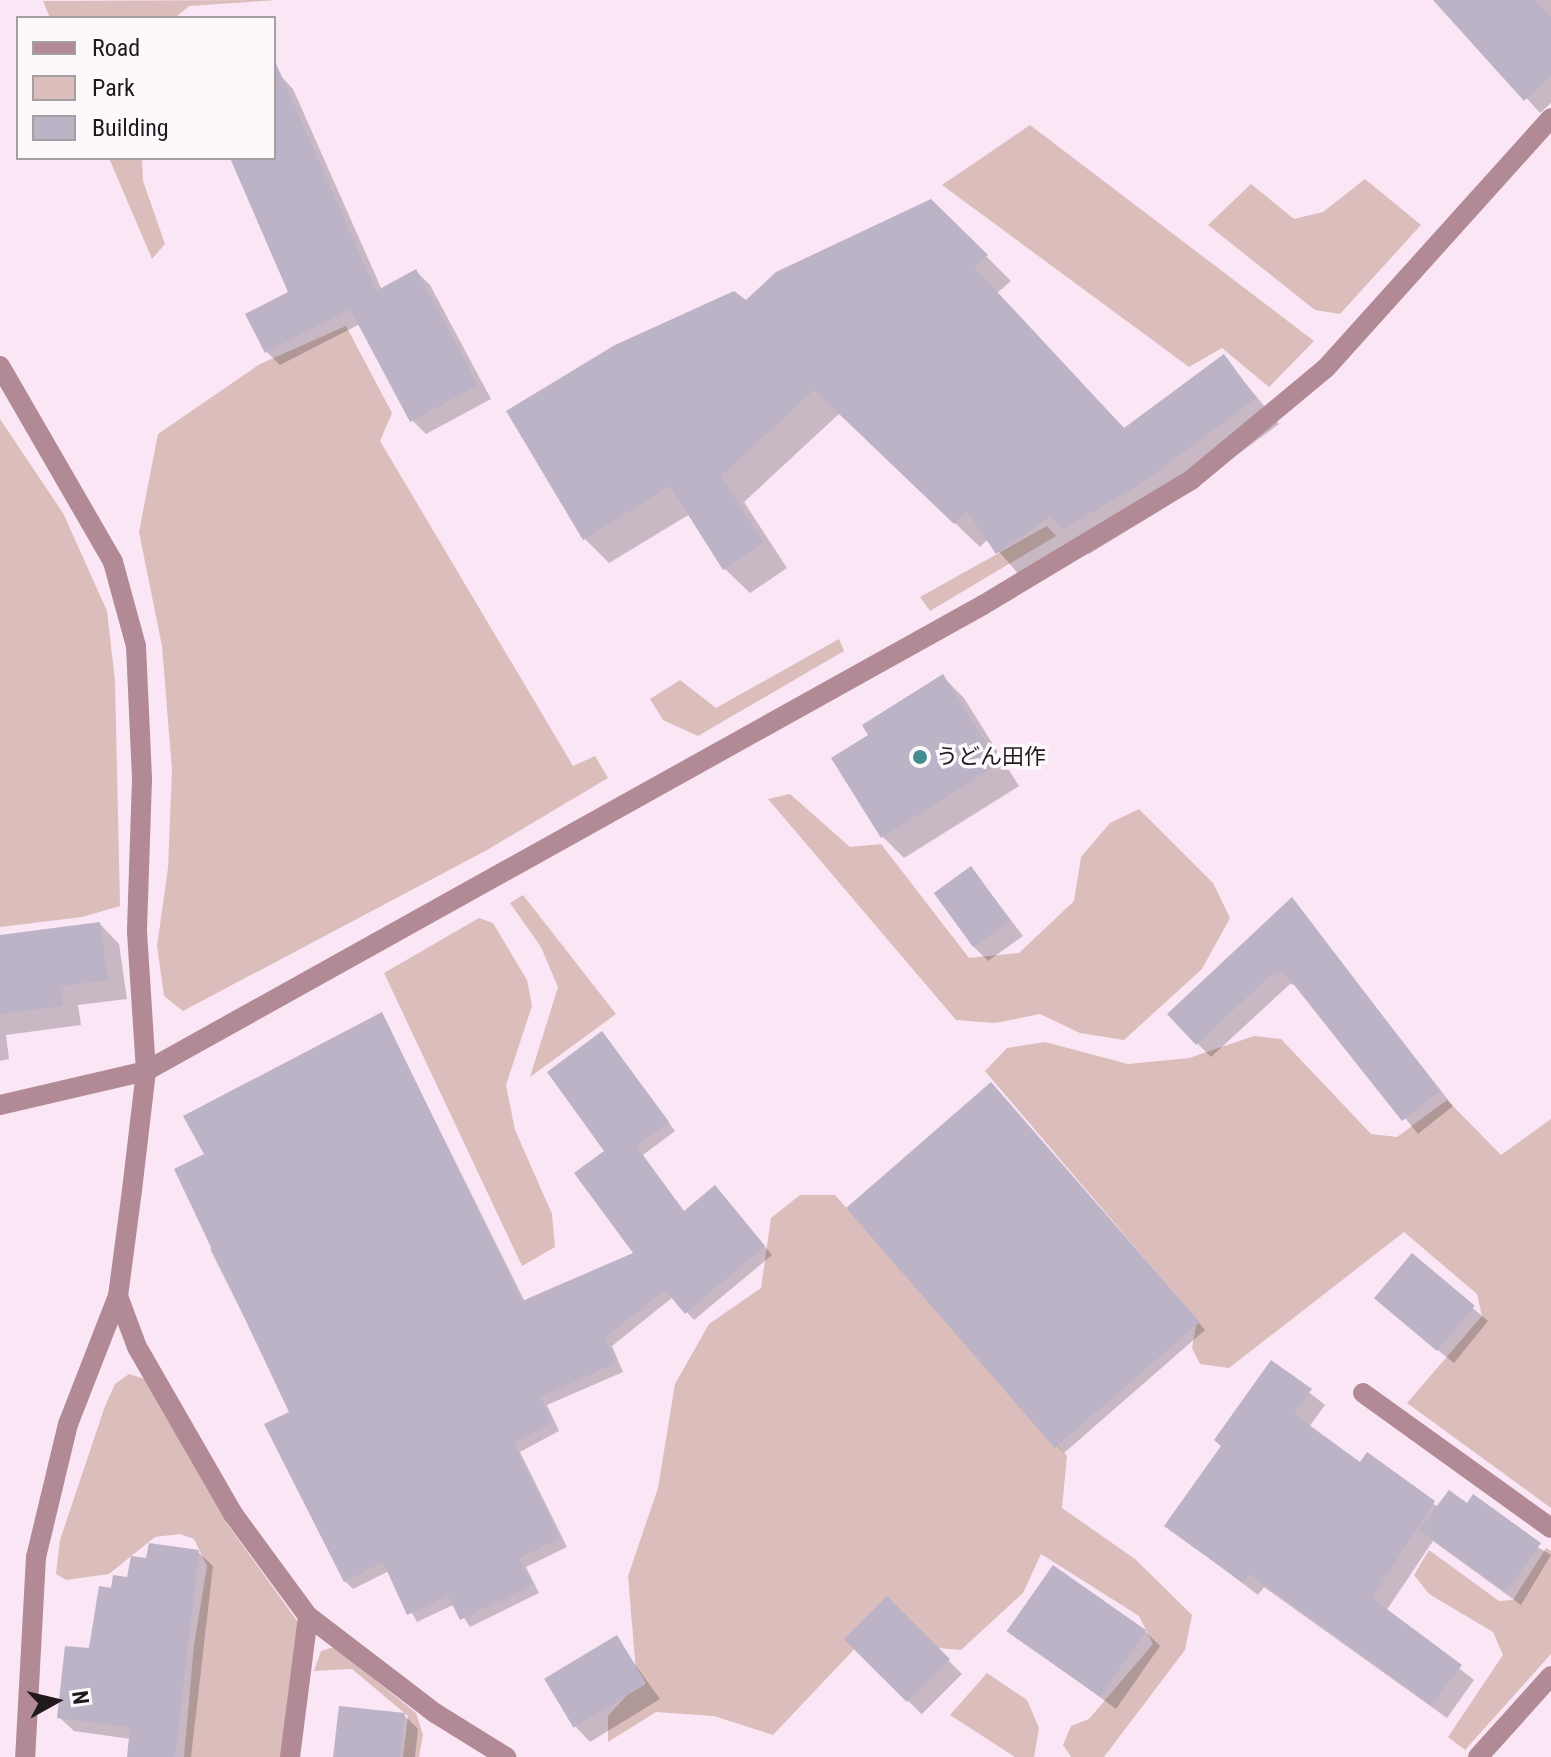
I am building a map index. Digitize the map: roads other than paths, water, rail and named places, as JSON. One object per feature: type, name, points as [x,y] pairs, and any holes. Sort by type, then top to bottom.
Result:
[{"type":"street","points":[[0,1105],[146,1071],[983,605],[1191,480],[1326,368],[1551,118]]},
{"type":"street","points":[[0,366],[113,562],[136,646],[142,779],[137,932],[146,1071],[118,1296],[68,1424],[36,1557],[25,1757]]},
{"type":"street","points":[[118,1296],[137,1347],[233,1514],[308,1616],[435,1713],[506,1757]]},
{"type":"street","points":[[1363,1393],[1551,1528]]},
{"type":"street","points":[[290,1757],[308,1616]]},
{"type":"street","points":[[1478,1757],[1551,1676]]},
{"type":"place","name":"うどん田作","points":[[920,757]]}]
